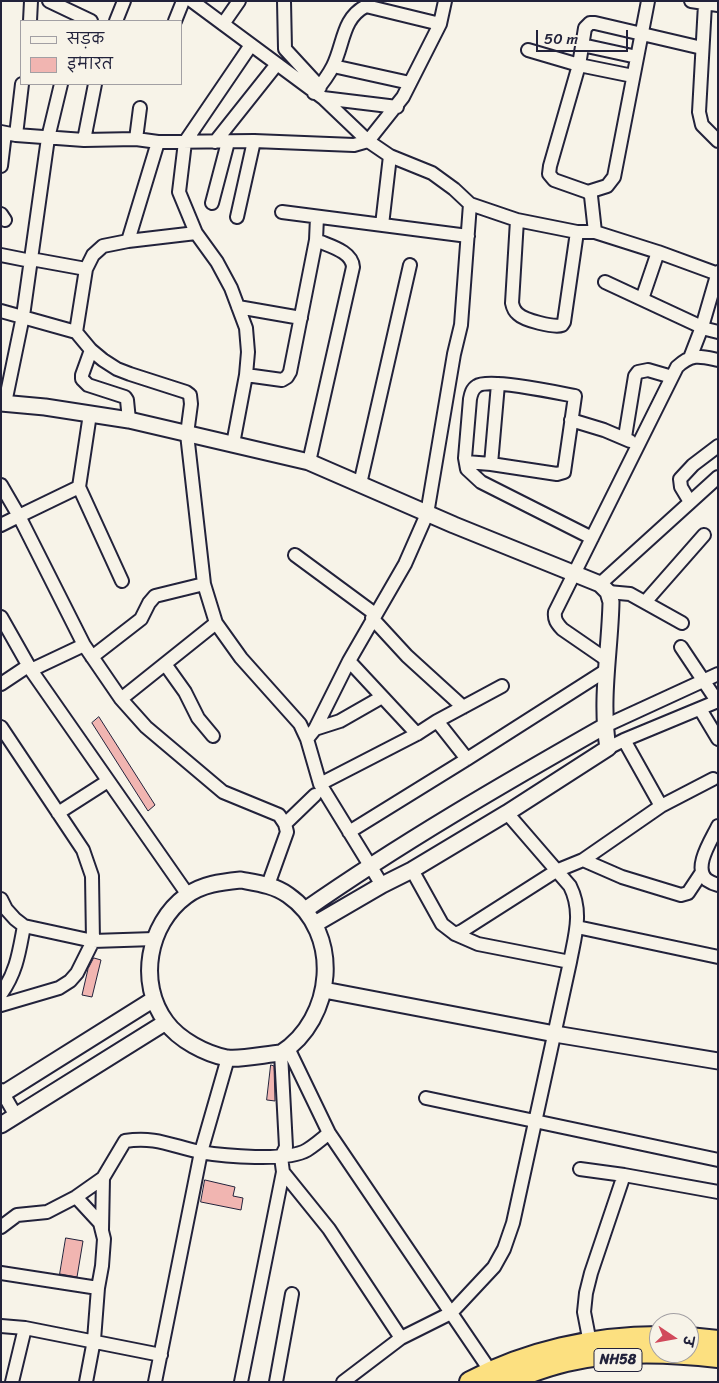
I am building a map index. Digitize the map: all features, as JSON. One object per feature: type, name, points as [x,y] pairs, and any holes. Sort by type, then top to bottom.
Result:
[{"type":"highway","name":"NH58","points":[[470,1382],[508,1364],[552,1350],[590,1342],[649,1338]]},
{"type":"highway","points":[[699,1339],[718,1341]]},
{"type":"highway","points":[[488,1373],[569,1354],[621,1346],[649,1345]]},
{"type":"highway","points":[[699,1347],[718,1348]]},
{"type":"highway","points":[[504,1382],[566,1361],[612,1354],[691,1354],[718,1357]]},
{"type":"highway","name":"NH58","points":[[520,1382],[566,1368],[606,1361],[664,1359],[718,1364]]},
{"type":"street","points":[[32,1],[32,20]]},
{"type":"street","points":[[48,1],[72,6],[90,20]]},
{"type":"street","points":[[116,20],[124,1]]},
{"type":"street","points":[[175,20],[183,1]]},
{"type":"street","points":[[192,1],[319,93],[397,107]]},
{"type":"street","points":[[223,24],[239,1]]},
{"type":"street","points":[[284,1],[285,49],[319,93],[368,141],[390,156],[432,172],[470,204],[517,220],[577,232],[595,232],[717,273],[702,327],[690,358]]},
{"type":"street","points":[[7,133],[48,138],[84,140],[136,139],[158,142],[254,141],[354,145],[368,141],[397,107],[440,24],[445,1]]},
{"type":"street","points":[[588,192],[607,186],[614,177],[648,1]]},
{"type":"street","points":[[691,1],[712,5],[702,48],[699,112],[702,125],[718,141]]},
{"type":"street","points":[[319,93],[333,66],[351,16],[358,10],[366,6],[440,24]]},
{"type":"street","points":[[595,232],[592,196],[588,192],[554,180],[549,174],[579,65],[585,28],[590,23],[702,48]]},
{"type":"street","points":[[233,444],[246,375],[248,352],[246,328],[231,288],[217,262],[196,233],[178,192],[185,142],[251,45]]},
{"type":"street","points":[[582,45],[636,57]]},
{"type":"street","points":[[528,50],[579,65],[632,76]]},
{"type":"street","points":[[215,142],[277,64]]},
{"type":"street","points":[[333,66],[410,83]]},
{"type":"street","points":[[1,166],[7,133],[22,85]]},
{"type":"street","points":[[61,85],[48,138],[23,316],[3,403],[45,407],[129,420],[308,462],[604,588],[630,594],[682,623]]},
{"type":"street","points":[[84,140],[95,85]]},
{"type":"street","points":[[136,139],[140,108]]},
{"type":"street","points":[[237,218],[254,141]]},
{"type":"street","points":[[128,241],[158,142]]},
{"type":"street","points":[[212,203],[228,142]]},
{"type":"street","points":[[382,225],[390,156]]},
{"type":"street","points":[[382,885],[349,832],[318,789],[311,734],[373,616],[405,564],[427,514],[454,354],[461,325],[470,204]]},
{"type":"street","points":[[282,212],[468,236]]},
{"type":"street","points":[[246,375],[282,380],[290,372],[316,240],[317,217]]},
{"type":"street","points":[[517,220],[512,303],[514,312],[520,316],[555,327],[562,325],[564,322],[577,232]]},
{"type":"street","points":[[76,332],[86,269],[93,255],[103,246],[196,233]]},
{"type":"street","points":[[308,462],[354,267],[353,260],[348,255],[316,240]]},
{"type":"street","points":[[642,299],[658,252]]},
{"type":"street","points":[[1,255],[86,269]]},
{"type":"street","points":[[360,484],[410,265]]},
{"type":"street","points":[[605,282],[702,327],[718,332]]},
{"type":"street","points":[[238,307],[301,318]]},
{"type":"street","points":[[1,311],[76,332],[102,360],[130,374],[186,392],[190,395],[191,404],[187,434],[204,584],[216,623],[241,658],[311,734]]},
{"type":"street","points":[[91,350],[82,379],[88,385],[125,397],[128,400],[129,420]]},
{"type":"street","points":[[606,665],[562,629],[554,618],[555,612],[677,366],[686,359],[698,356],[718,360]]},
{"type":"street","points":[[624,438],[635,376],[638,372],[648,370],[672,377]]},
{"type":"street","points":[[466,462],[561,474],[564,472],[575,396],[498,384],[481,384],[476,386],[472,392],[466,462],[467,468],[481,482],[592,538]]},
{"type":"street","points":[[492,464],[498,384]]},
{"type":"street","points":[[90,414],[79,487],[122,581]]},
{"type":"street","points":[[572,420],[624,438],[638,445]]},
{"type":"street","points":[[690,502],[680,487],[680,479],[693,465],[718,446]]},
{"type":"street","points":[[604,588],[690,502],[716,481]]},
{"type":"street","points":[[1,485],[19,516],[84,644],[121,699],[146,727],[223,792],[278,815],[285,824],[287,832],[268,885]]},
{"type":"street","points":[[1,524],[79,487]]},
{"type":"street","points":[[646,602],[704,535]]},
{"type":"street","points":[[295,555],[373,616],[407,656],[462,707]]},
{"type":"street","points":[[92,657],[141,619],[155,596],[204,584]]},
{"type":"street","points":[[604,588],[611,602],[606,665],[605,726],[608,748]]},
{"type":"street","points":[[1,617],[30,668],[188,895]]},
{"type":"street","points":[[121,699],[216,623]]},
{"type":"street","points":[[1,684],[30,668],[84,644]]},
{"type":"street","points":[[315,924],[412,870],[507,813],[608,748],[718,701],[681,647]]},
{"type":"street","points":[[349,661],[416,734]]},
{"type":"street","points":[[165,664],[185,692],[198,718],[213,736]]},
{"type":"street","points":[[349,832],[467,759],[606,665]]},
{"type":"street","points":[[305,910],[369,865],[493,790],[605,726],[718,674]]},
{"type":"street","points":[[285,824],[318,789],[502,686]]},
{"type":"street","points":[[311,734],[340,721],[382,697]]},
{"type":"street","points":[[700,709],[718,739]]},
{"type":"street","points":[[437,721],[467,759]]},
{"type":"street","points":[[1,727],[83,850],[92,876],[93,940],[77,972],[70,981],[59,988],[1,1005]]},
{"type":"street","points":[[624,740],[662,806]]},
{"type":"street","points":[[454,934],[462,931],[556,871],[583,860],[662,806],[713,779]]},
{"type":"street","points":[[58,813],[108,781]]},
{"type":"street","points":[[343,1382],[401,1338],[451,1313],[494,1267],[504,1249],[513,1224],[577,927],[576,899],[570,886],[507,813]]},
{"type":"street","points":[[718,826],[700,863],[706,880],[718,885]]},
{"type":"street","points":[[583,860],[622,877],[681,895],[688,893],[702,872]]},
{"type":"street","points":[[412,870],[442,924],[454,934],[478,944],[570,962]]},
{"type":"street","points":[[241,880],[268,885],[288,895],[305,910],[315,924],[326,956],[324,990],[303,1033],[284,1051],[228,1058],[193,1047],[166,1022],[154,999],[148,969],[154,939],[162,922],[173,907],[188,895],[213,883],[241,880]]},
{"type":"street","points":[[1,899],[6,910],[24,926],[93,940],[154,939]]},
{"type":"street","points":[[1,994],[16,966],[24,926]]},
{"type":"street","points":[[577,927],[718,957]]},
{"type":"street","points":[[324,990],[555,1034],[718,1061]]},
{"type":"street","points":[[16,1116],[2,1093],[154,999]]},
{"type":"street","points":[[1,1125],[166,1022]]},
{"type":"street","points":[[284,1051],[329,1133],[451,1313],[488,1373]]},
{"type":"street","points":[[241,1382],[283,1172],[281,1157],[286,1147],[284,1051]]},
{"type":"street","points":[[155,1382],[201,1152],[228,1058]]},
{"type":"street","points":[[426,1098],[718,1160]]},
{"type":"street","points":[[1,1228],[17,1215],[47,1212],[76,1197],[103,1178],[125,1142],[155,1140],[201,1152],[281,1157],[306,1151],[329,1133]]},
{"type":"street","points":[[580,1169],[718,1192]]},
{"type":"street","points":[[283,1172],[329,1229],[401,1338]]},
{"type":"street","points":[[590,1342],[584,1312],[586,1293],[591,1272],[624,1175]]},
{"type":"street","points":[[102,1234],[103,1178]]},
{"type":"street","points":[[76,1197],[100,1223],[104,1239],[94,1340],[86,1382]]},
{"type":"street","points":[[1,1273],[98,1288]]},
{"type":"street","points":[[276,1382],[292,1294]]},
{"type":"street","points":[[1,1326],[25,1328],[94,1340],[161,1354]]},
{"type":"street","points":[[12,1382],[25,1328]]},
{"type":"building","points":[[99,717],[155,805],[148,811],[92,723]]},
{"type":"building","points":[[94,958],[101,960],[92,997],[82,995],[88,969]]},
{"type":"building","points":[[271,1065],[274,1066],[275,1101],[267,1100]]},
{"type":"building","points":[[205,1180],[235,1187],[233,1196],[243,1198],[241,1210],[201,1202]]},
{"type":"building","points":[[66,1238],[83,1241],[77,1277],[60,1274]]}]
